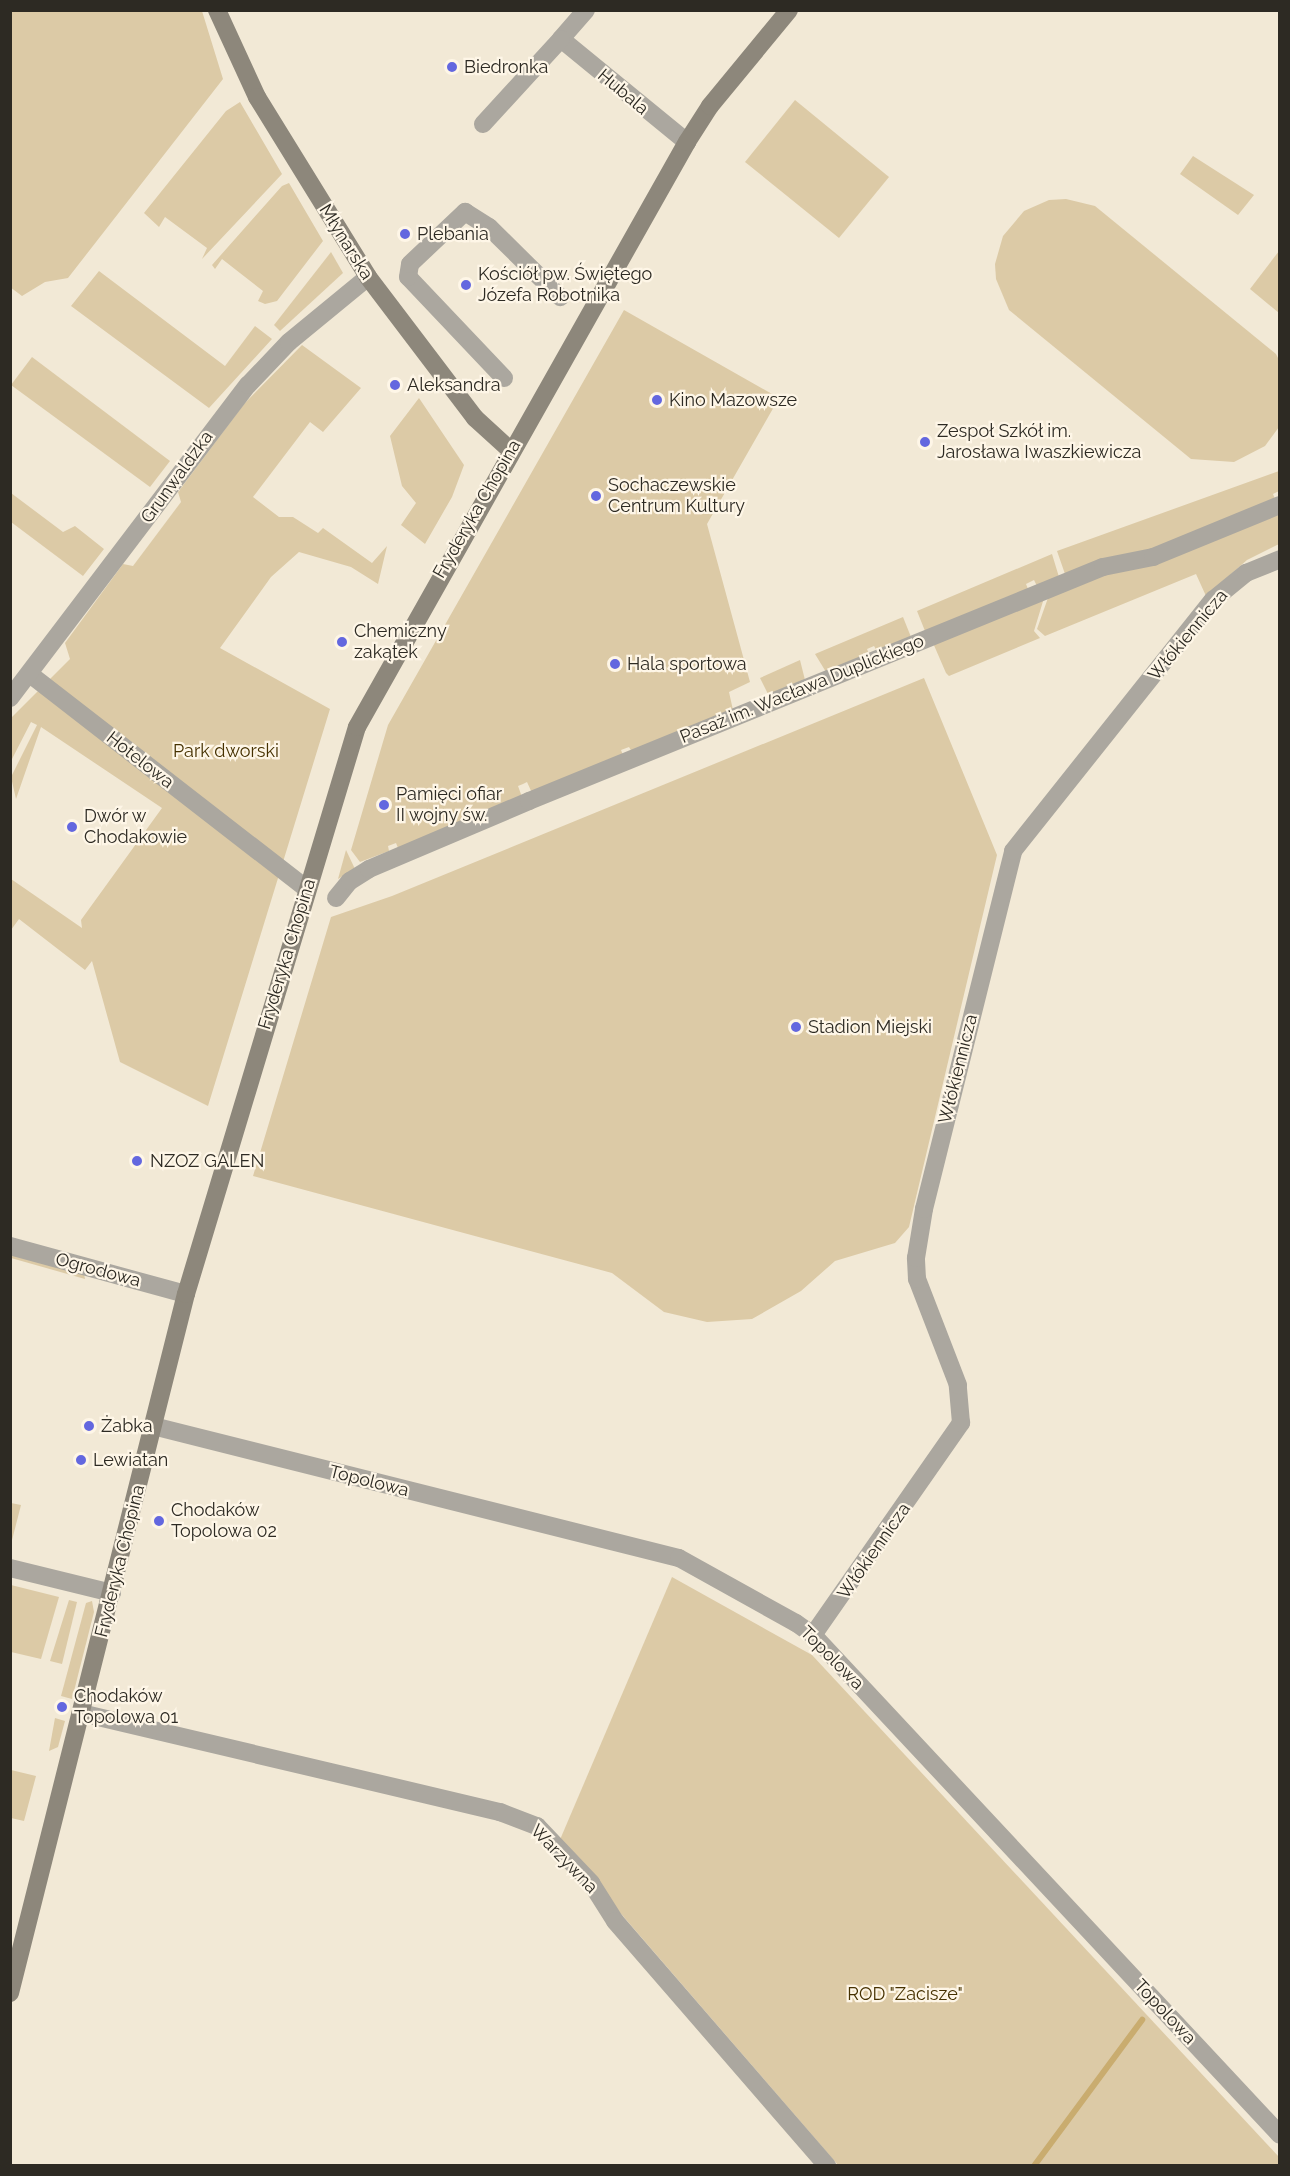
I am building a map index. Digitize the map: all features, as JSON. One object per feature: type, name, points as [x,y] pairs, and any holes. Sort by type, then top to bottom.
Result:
[{"type":"main road","name":"Młynarska","points":[[217,10],[257,97],[368,277],[475,418],[510,450]]},
{"type":"main road","name":"Fryderyka Chopina","points":[[10,1993],[186,1294],[307,889],[365,707],[687,142],[710,106],[789,10]]},
{"type":"street","points":[[483,124],[586,10]]},
{"type":"street","name":"Hubala","points":[[561,39],[687,142]]},
{"type":"street","points":[[504,378],[408,277],[410,264],[465,212],[489,227],[560,297]]},
{"type":"street","name":"Grunwaldzka","points":[[10,698],[31,675],[248,385],[289,342],[368,277]]},
{"type":"street","name":"Pasaż im. Wacława Duplickiego","points":[[336,898],[350,881],[369,869],[519,806],[1094,571],[1153,556],[1280,505]]},
{"type":"street","name":"Włókiennicza","points":[[813,1635],[961,1423],[958,1385],[917,1279],[916,1258],[935,1163],[1013,851],[1213,600],[1246,573],[1280,559]]},
{"type":"street","name":"Hotelowa","points":[[31,675],[307,889]]},
{"type":"street","name":"Ogrodowa","points":[[10,1246],[186,1294]]},
{"type":"street","name":"Topolowa","points":[[153,1426],[679,1558],[813,1635],[1280,2136]]},
{"type":"street","points":[[10,1568],[112,1593]]},
{"type":"street","name":"Warzywna","points":[[81,1713],[500,1812],[537,1826],[591,1883],[615,1920],[827,2166]]},
{"type":"green space","points":[[10,11],[202,11],[223,79],[68,278],[45,282],[22,296],[10,287]]},
{"type":"green space","points":[[795,100],[889,177],[839,238],[745,162]]},
{"type":"green space","points":[[240,102],[282,174],[202,259],[207,248],[165,217],[159,227],[144,213],[226,111]]},
{"type":"green space","points":[[1193,156],[1254,195],[1238,215],[1180,174]]},
{"type":"green space","points":[[289,183],[323,241],[277,301],[265,304],[258,301],[263,291],[222,259],[215,269],[212,265],[282,186]]},
{"type":"green space","points":[[1066,199],[1095,206],[1276,354],[1280,362],[1279,427],[1265,446],[1234,462],[1191,459],[1009,310],[996,279],[995,264],[1003,236],[1024,211],[1049,200]]},
{"type":"green space","points":[[1279,251],[1279,313],[1250,289]]},
{"type":"green space","points":[[331,252],[343,273],[280,331],[274,325]]},
{"type":"green space","points":[[99,271],[225,366],[255,326],[272,339],[209,408],[71,306]]},
{"type":"green space","points":[[624,310],[779,398],[707,524],[750,682],[729,692],[733,710],[632,752],[629,747],[621,750],[623,755],[532,793],[527,782],[518,786],[522,797],[398,848],[396,843],[388,846],[389,851],[360,862],[351,850],[388,725]]},
{"type":"green space","name":"Park dworski","points":[[302,345],[361,388],[323,432],[310,422],[253,497],[279,517],[293,517],[318,533],[323,528],[372,563],[387,546],[378,584],[351,567],[299,552],[271,577],[220,648],[330,709],[208,1106],[120,1062],[92,961],[85,970],[19,919],[11,930],[11,879],[82,928],[81,920],[162,808],[41,727],[16,799],[11,777],[37,725],[31,722],[11,761],[11,718],[70,659],[65,643],[123,564],[133,566],[181,502],[178,492],[244,404]]},
{"type":"green space","points":[[32,357],[170,461],[150,487],[11,385]]},
{"type":"green space","points":[[419,398],[464,465],[452,497],[425,544],[401,525],[416,503],[402,486],[390,436]]},
{"type":"green space","points":[[1279,471],[1279,491],[1273,494],[1275,499],[1150,551],[1065,574],[1057,551]]},
{"type":"green space","points":[[11,493],[63,532],[75,526],[104,549],[83,576],[11,522]]},
{"type":"green space","points":[[1279,512],[1279,544],[1247,560],[1206,596],[1196,574],[1045,636],[1037,629],[1049,595]]},
{"type":"green space","points":[[1052,554],[1059,577],[1037,586],[1034,580],[1026,584],[1028,589],[925,631],[917,611]]},
{"type":"green space","points":[[1044,598],[1034,631],[1040,638],[949,676],[946,673],[933,643]]},
{"type":"green space","points":[[903,617],[911,637],[877,651],[874,646],[867,649],[869,654],[826,672],[815,654]]},
{"type":"green space","points":[[800,660],[805,680],[769,696],[760,678]]},
{"type":"green space","points":[[924,678],[997,855],[909,1227],[895,1243],[835,1261],[801,1291],[752,1319],[707,1322],[664,1312],[612,1273],[253,1176],[331,917],[392,896]]},
{"type":"green space","points":[[346,850],[355,869],[338,879]]},
{"type":"green space","points":[[10,1254],[84,1274],[85,1279],[11,1258]]},
{"type":"green space","points":[[10,1503],[21,1505],[11,1544]]},
{"type":"green space","name":"ROD \"Zacisze\"","points":[[672,1577],[812,1655],[1279,2157],[1279,2165],[838,2165],[559,1842]]},
{"type":"green space","points":[[11,1585],[59,1597],[41,1659],[11,1652]]},
{"type":"green space","points":[[69,1600],[77,1602],[62,1664],[50,1661]]},
{"type":"green space","points":[[92,1601],[94,1612],[72,1699],[61,1696],[86,1603]]},
{"type":"green space","points":[[55,1718],[65,1721],[58,1747],[49,1751]]},
{"type":"green space","points":[[11,1770],[36,1776],[24,1821],[11,1818]]},
{"type":"waterway","points":[[1034,2166],[1142,2020]]},
{"type":"place","name":"Biedronka","points":[[452,67]]},
{"type":"place","name":"Plebania","points":[[405,234]]},
{"type":"place","name":"Kościół pw. Świętego Józefa Robotnika","points":[[466,285]]},
{"type":"place","name":"Aleksandra","points":[[395,385]]},
{"type":"place","name":"Kino Mazowsze","points":[[657,400]]},
{"type":"place","name":"Zespoł Szkół im. Jarosława Iwaszkiewicza","points":[[925,442]]},
{"type":"place","name":"Sochaczewskie Centrum Kultury","points":[[596,496]]},
{"type":"place","name":"Chemiczny zakątek","points":[[342,642]]},
{"type":"place","name":"Hala sportowa","points":[[615,664]]},
{"type":"place","name":"Pamięci ofiar II wojny św.","points":[[384,805]]},
{"type":"place","name":"Dwór w Chodakowie","points":[[72,827]]},
{"type":"place","name":"Stadion Miejski","points":[[796,1027]]},
{"type":"place","name":"NZOZ GALEN","points":[[137,1161]]},
{"type":"place","name":"Żabka","points":[[89,1426]]},
{"type":"place","name":"Lewiatan","points":[[81,1460]]},
{"type":"place","name":"Chodaków Topolowa 02","points":[[159,1521]]},
{"type":"place","name":"Chodaków Topolowa 01","points":[[62,1707]]}]
